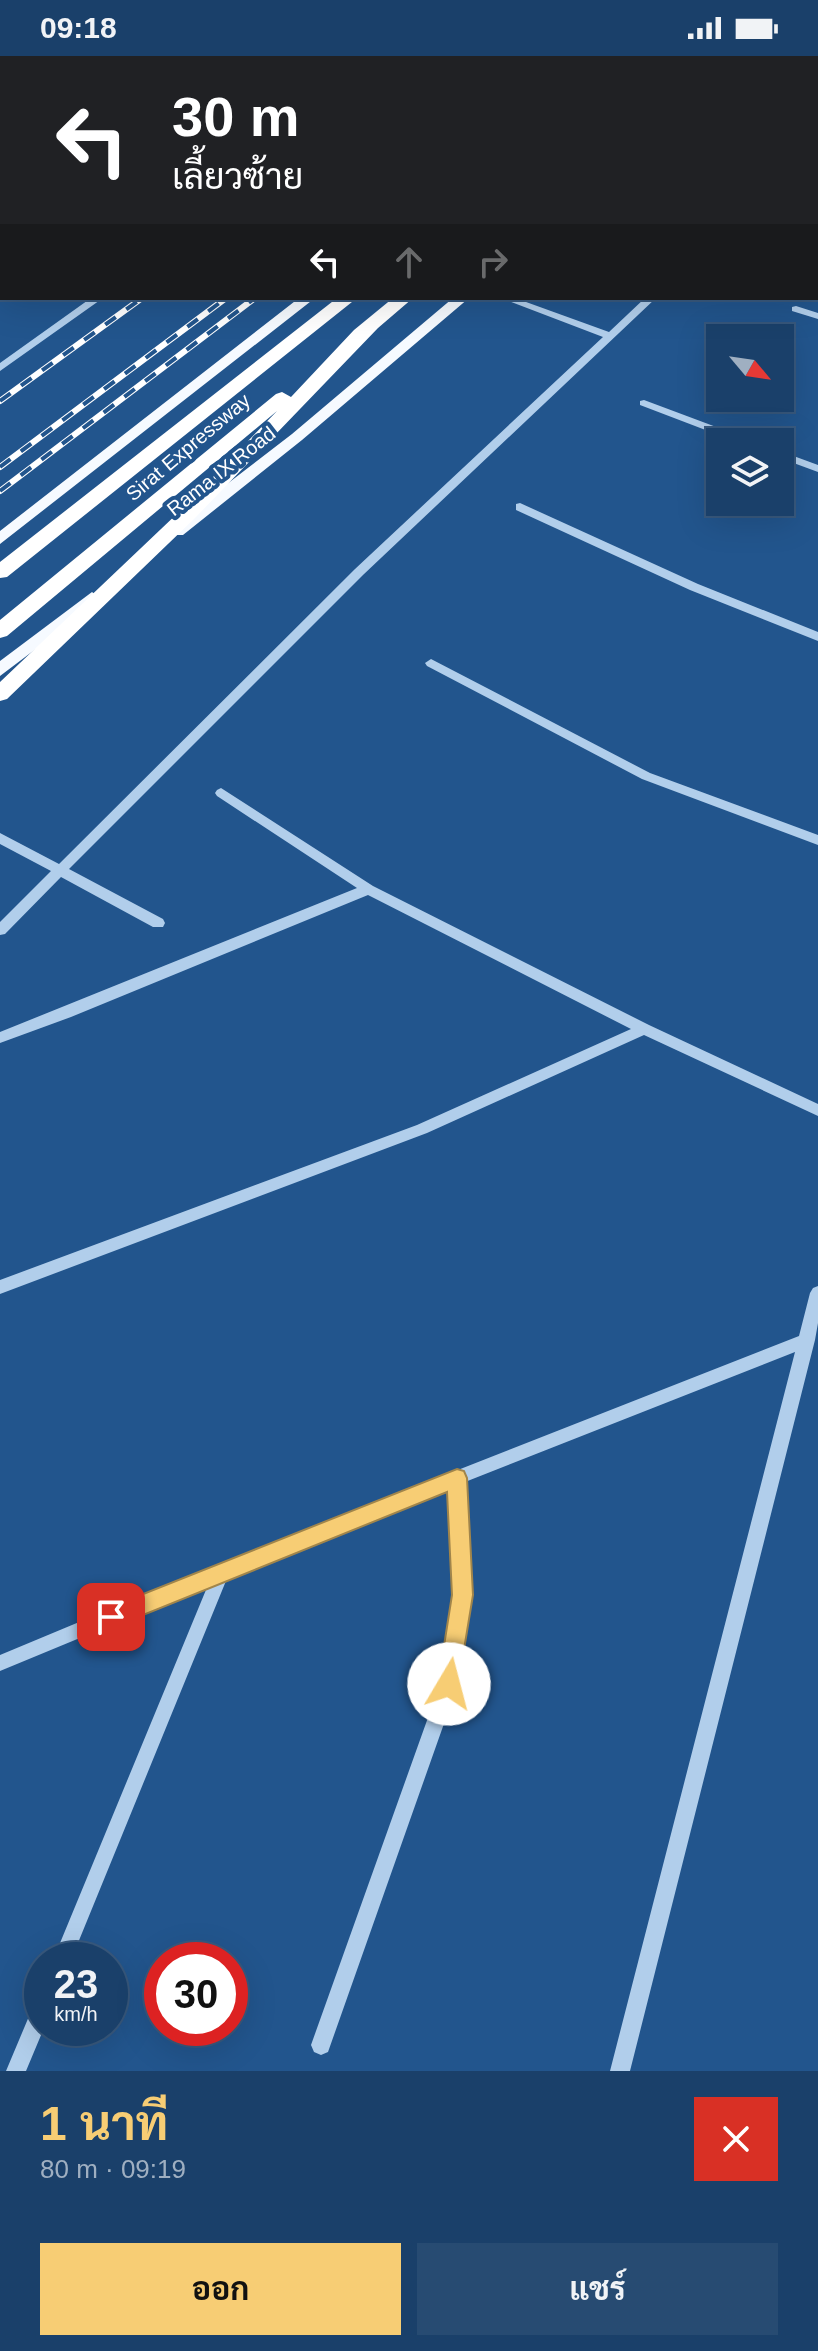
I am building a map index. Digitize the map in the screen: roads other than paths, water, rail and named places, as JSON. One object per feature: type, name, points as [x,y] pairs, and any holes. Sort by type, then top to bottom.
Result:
[{"type":"highway","name":"Sirat Expressway","points":[[0,572],[345,300]]},
{"type":"highway","name":"Sirat Expressway","points":[[0,631],[402,300]]},
{"type":"highway","points":[[0,694],[177,525],[373,323]]},
{"type":"main road","points":[[0,539],[305,300]]},
{"type":"main road","name":"Rama IX Road","points":[[0,670],[297,437],[460,300]]},
{"type":"street","points":[[0,368],[95,300]]},
{"type":"street","points":[[511,300],[610,336]]},
{"type":"street","points":[[0,930],[359,572],[649,300]]},
{"type":"street","points":[[796,309],[818,316]]},
{"type":"street","points":[[644,403],[710,428]]},
{"type":"street","points":[[794,460],[818,469]]},
{"type":"street","points":[[520,507],[694,587],[818,637]]},
{"type":"street","points":[[431,663],[646,776],[818,840]]},
{"type":"street","points":[[221,793],[368,889],[644,1029],[818,1110]]},
{"type":"street","points":[[0,838],[158,923]]},
{"type":"street","points":[[0,1038],[368,889]]},
{"type":"street","points":[[0,1287],[422,1129],[644,1029]]},
{"type":"street","points":[[620,2071],[818,1293]]},
{"type":"street","points":[[0,1663],[222,1571],[807,1340]]},
{"type":"street","points":[[321,2045],[449,1684],[463,1595],[457,1478]]},
{"type":"street","points":[[69,1942],[222,1571]]},
{"type":"street","points":[[16,2071],[26,2046]]},
{"type":"railway","points":[[0,401],[139,300]]},
{"type":"railway","points":[[0,467],[223,300]]},
{"type":"railway","points":[[0,491],[252,300]]}]
